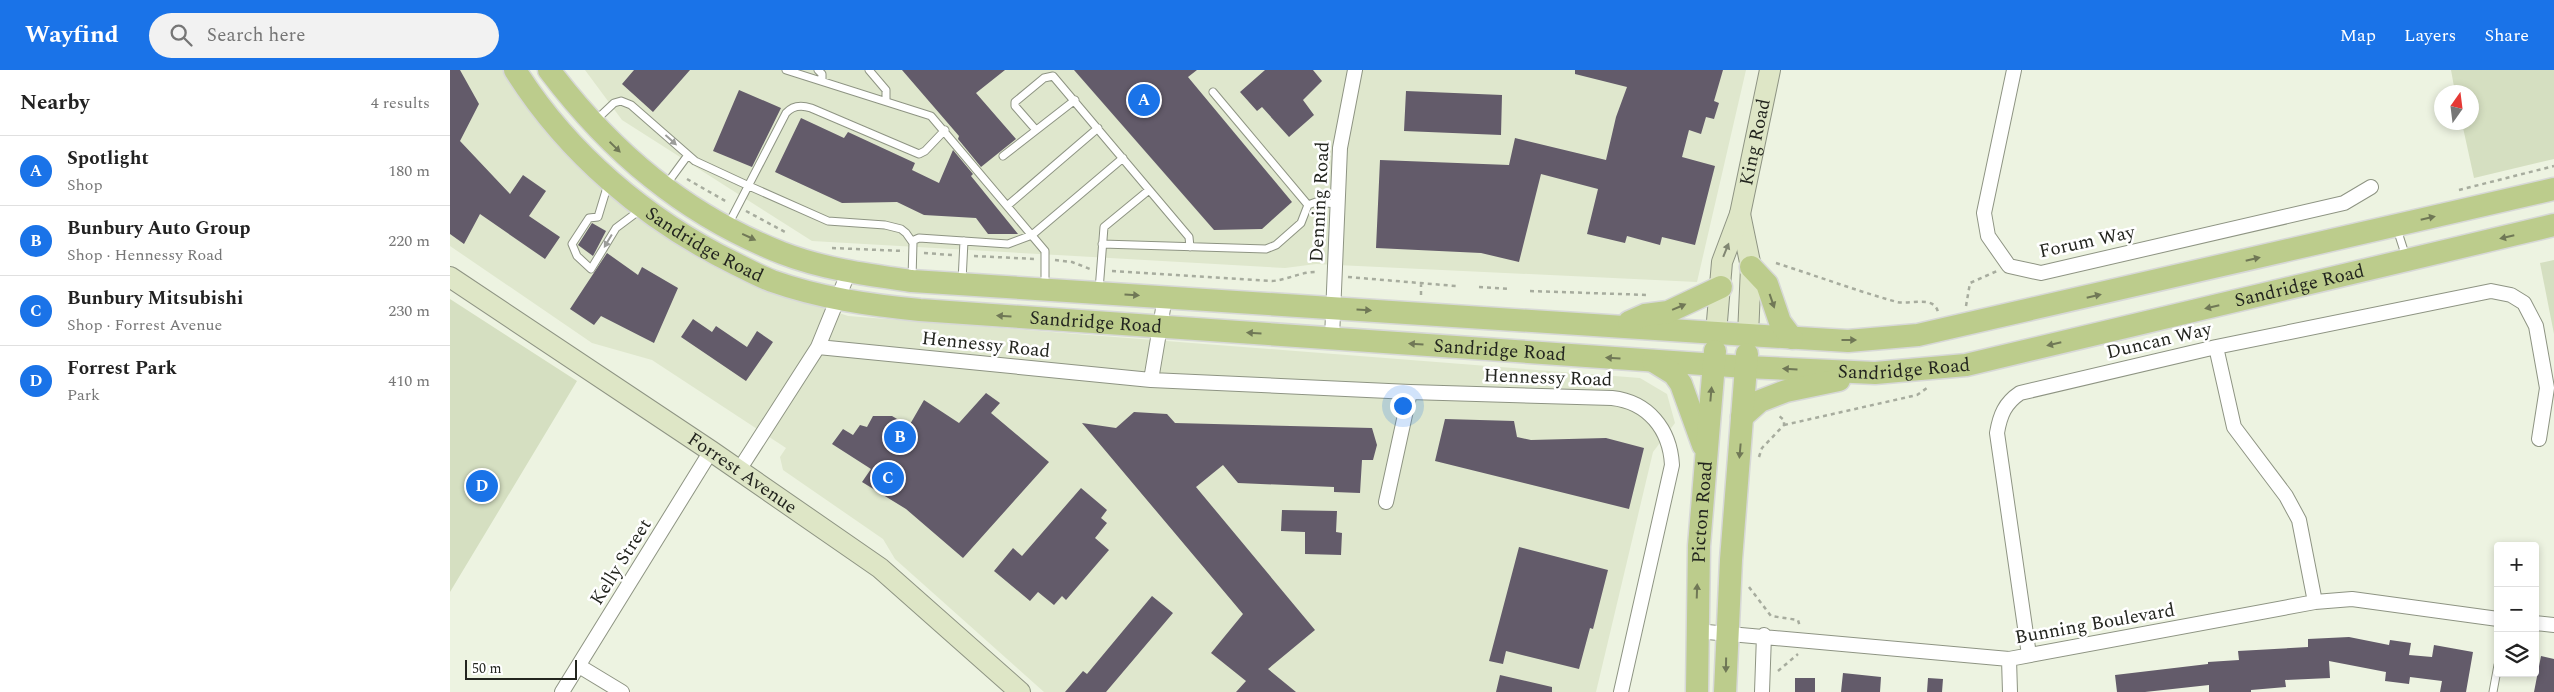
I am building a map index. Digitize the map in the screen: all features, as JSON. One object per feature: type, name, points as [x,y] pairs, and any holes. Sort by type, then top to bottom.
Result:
[{"type":"main road","name":"Sandridge Road","points":[[515,70],[561,132],[610,179],[642,208],[705,248],[770,280],[839,300],[920,310],[1714,365],[1875,373],[1966,365],[2554,225]]},
{"type":"main road","name":"Sandridge Road","points":[[549,70],[593,124],[631,162],[665,187],[727,227],[783,253],[849,271],[912,281],[1792,338],[1848,341],[1918,336],[2554,189]]},
{"type":"main road","name":"King Road","points":[[1716,333],[1722,262],[1740,214],[1770,70]]},
{"type":"main road","name":"King Road","points":[[1740,214],[1751,266],[1748,335]]},
{"type":"main road","points":[[1751,266],[1766,284],[1780,322],[1792,338]]},
{"type":"main road","name":"Forrest Avenue","points":[[450,277],[712,451],[880,568],[1020,692]]},
{"type":"main road","points":[[1616,326],[1645,315],[1668,312],[1721,287]]},
{"type":"main road","name":"Picton Road","points":[[1697,692],[1696,630],[1699,546],[1716,333]]},
{"type":"main road","name":"Picton Road","points":[[1726,692],[1726,632],[1748,335]]},
{"type":"main road","points":[[1654,361],[1674,374],[1681,384],[1706,455]]},
{"type":"main road","points":[[1742,416],[1760,401],[1786,391],[1875,373]]},
{"type":"street","name":"Denning Road","points":[[1332,338],[1340,148],[1355,70]]},
{"type":"street","points":[[2009,266],[1988,236],[1984,213],[2014,70]]},
{"type":"street","name":"Forum Way","points":[[2009,266],[2041,273],[2344,203],[2371,187]]},
{"type":"street","points":[[739,470],[818,347],[839,300],[849,271]]},
{"type":"street","name":"Duncan Way","points":[[2029,655],[1997,433],[2004,409],[2010,400],[2020,393],[2216,347],[2491,291],[2511,295],[2524,303],[2536,326],[2547,388],[2539,439]]},
{"type":"street","points":[[1150,380],[1165,297]]},
{"type":"street","name":"Hennessy Road","points":[[818,347],[1150,380],[1622,400],[1641,406],[1658,423],[1669,443],[1671,474],[1621,692]]},
{"type":"street","points":[[2216,347],[2234,427],[2286,496],[2299,520],[2315,602]]},
{"type":"street","points":[[1386,502],[1410,392]]},
{"type":"street","name":"Kelly Street","points":[[562,692],[712,451]]},
{"type":"street","name":"Bunning Boulevard","points":[[1696,630],[2009,658],[2315,602],[2352,599],[2494,617]]},
{"type":"street","points":[[2539,623],[2554,625]]},
{"type":"street","points":[[1762,692],[1764,635]]},
{"type":"street","points":[[2009,658],[2010,692]]},
{"type":"street","points":[[579,666],[622,692]]},
{"type":"lane","points":[[786,70],[926,113],[945,130],[1046,254],[1044,290]]},
{"type":"lane","points":[[818,70],[822,74],[822,81]]},
{"type":"lane","points":[[869,70],[886,90],[886,101]]},
{"type":"lane","points":[[1036,130],[1016,106],[1018,98],[1049,76],[1056,78],[1190,238],[1190,247]]},
{"type":"lane","points":[[1213,92],[1308,205]]},
{"type":"lane","points":[[1003,156],[1075,100]]},
{"type":"lane","points":[[593,124],[608,107],[621,101],[626,102],[631,104],[698,162],[749,186],[828,221],[894,227],[906,233],[912,242],[912,281]]},
{"type":"lane","points":[[727,227],[786,113],[796,106],[811,108],[919,154],[925,151],[945,130]]},
{"type":"lane","points":[[1007,206],[1098,128]]},
{"type":"lane","points":[[665,187],[688,155]]},
{"type":"lane","points":[[912,242],[919,238],[1012,244],[1032,235],[1123,158]]},
{"type":"lane","points":[[610,179],[598,217],[589,218],[572,244],[577,256],[591,269],[616,228],[642,208]]},
{"type":"lane","points":[[1099,293],[1102,244],[1107,223],[1149,190]]},
{"type":"lane","points":[[1102,244],[1270,248],[1301,223],[1308,205],[1316,202],[1337,204]]},
{"type":"lane","points":[[2396,226],[2407,260]]},
{"type":"lane","points":[[962,284],[964,241]]},
{"type":"lane","points":[[2493,692],[2496,677]]},
{"type":"path","points":[[687,179],[727,202]]},
{"type":"path","points":[[744,211],[793,237]]},
{"type":"path","points":[[826,247],[904,251]]},
{"type":"path","points":[[922,252],[952,255]]},
{"type":"path","points":[[972,256],[1037,259]]},
{"type":"path","points":[[1056,260],[1065,260],[1090,269]]},
{"type":"path","points":[[1776,263],[1899,302],[1928,302],[1938,310],[1938,317]]},
{"type":"path","points":[[1965,312],[1970,283],[2009,266]]},
{"type":"path","points":[[1111,271],[1272,281],[1284,280],[1306,272],[1316,272]]},
{"type":"path","points":[[1348,277],[1456,286]]},
{"type":"path","points":[[1421,284],[1421,296]]},
{"type":"path","points":[[1479,287],[1509,289]]},
{"type":"path","points":[[1530,291],[1653,295]]},
{"type":"path","points":[[1758,462],[1762,448],[1784,425],[1917,395],[1929,386]]},
{"type":"path","points":[[1776,413],[1784,420],[1784,425]]},
{"type":"path","points":[[1749,586],[1750,592],[1771,616],[1798,620],[1800,628]]},
{"type":"path","points":[[1775,678],[1778,671],[1798,654],[1799,650]]},
{"type":"shaded area","points":[[450,70],[505,70],[536,116],[765,289],[848,316],[1640,378],[1667,394],[1675,423],[1653,452],[1596,692],[1044,692],[895,559],[883,539],[783,470],[780,457],[786,448],[652,360],[592,343],[450,246]]},
{"type":"shaded area","points":[[585,70],[1746,70],[1697,282],[1316,264],[1285,268],[812,241],[622,120]]},
{"type":"shaded area","points":[[2451,70],[2554,70],[2554,159],[2474,178],[2464,130],[2479,130],[2479,85],[2454,85]]},
{"type":"shaded area","points":[[2554,260],[2554,334],[2540,263]]},
{"type":"shaded area","points":[[450,299],[577,381],[450,592]]},
{"type":"building","points":[[450,70],[460,70],[479,104],[460,141],[510,194],[523,175],[546,191],[529,216],[560,237],[545,259],[480,214],[464,244],[450,234]]},
{"type":"building","points":[[634,70],[690,70],[653,112],[622,84]]},
{"type":"building","points":[[902,70],[1005,70],[976,93],[1016,139],[981,167],[958,139],[959,136]]},
{"type":"building","points":[[1074,70],[1197,70],[1188,77],[1292,202],[1262,229],[1214,230]]},
{"type":"building","points":[[1265,70],[1313,70],[1322,81],[1303,100],[1314,115],[1289,137],[1262,107],[1257,111],[1240,92]]},
{"type":"building","points":[[1575,70],[1723,70],[1714,101],[1719,103],[1714,119],[1706,117],[1701,134],[1689,130],[1682,157],[1715,166],[1695,245],[1662,237],[1660,245],[1627,236],[1625,243],[1587,234],[1598,189],[1541,174],[1519,262],[1481,253],[1376,248],[1380,160],[1509,165],[1515,138],[1606,160],[1616,117],[1627,87],[1575,74]]},
{"type":"building","points":[[739,90],[781,108],[752,167],[713,151]]},
{"type":"building","points":[[1406,91],[1502,95],[1501,135],[1404,131]]},
{"type":"building","points":[[801,118],[844,138],[848,132],[915,163],[912,170],[939,183],[953,150],[973,174],[971,176],[1018,234],[988,234],[976,218],[924,215],[897,202],[842,203],[775,172]]},
{"type":"building","points":[[592,223],[606,231],[593,256],[578,245]]},
{"type":"building","points":[[607,253],[638,275],[642,267],[678,288],[654,343],[601,316],[594,325],[570,309]]},
{"type":"building","points":[[693,319],[712,332],[716,326],[747,347],[757,331],[773,342],[746,381],[681,337]]},
{"type":"building","points":[[986,393],[1000,403],[991,413],[1049,462],[963,558],[906,509],[862,482],[871,469],[832,444],[843,429],[853,435],[860,425],[867,427],[873,416],[892,416],[909,426],[924,400],[959,423]]},
{"type":"building","points":[[1134,412],[1167,414],[1175,423],[1372,428],[1377,445],[1373,460],[1362,460],[1360,493],[1334,492],[1334,487],[1238,483],[1223,465],[1196,487],[1315,630],[1268,669],[1296,692],[1236,692],[1246,681],[1211,653],[1243,614],[1082,423],[1116,428]]},
{"type":"building","points":[[1445,419],[1514,421],[1517,437],[1531,440],[1606,438],[1644,448],[1629,509],[1435,461]]},
{"type":"building","points":[[1081,488],[1107,510],[1101,518],[1107,523],[1095,538],[1109,550],[1066,600],[1062,596],[1054,605],[1038,592],[1030,601],[994,571],[1013,548],[1022,556]]},
{"type":"building","points":[[1282,510],[1337,511],[1336,532],[1342,533],[1341,555],[1305,554],[1305,532],[1281,531]]},
{"type":"building","points":[[1519,547],[1608,570],[1593,629],[1590,628],[1579,669],[1506,651],[1503,664],[1489,661]]},
{"type":"building","points":[[1152,596],[1173,613],[1106,692],[1065,692],[1083,671],[1087,674]]},
{"type":"building","points":[[2349,637],[2389,645],[2390,640],[2411,643],[2409,655],[2432,657],[2434,645],[2473,652],[2466,692],[2440,692],[2442,681],[2410,677],[2409,684],[2385,681],[2386,672],[2329,661],[2330,678],[2285,680],[2286,687],[2251,690],[2251,692],[2209,692],[2209,685],[2145,692],[2117,692],[2115,675],[2208,664],[2208,662],[2239,660],[2238,651],[2308,647],[2308,639]]},
{"type":"building","points":[[2541,656],[2554,659],[2554,692],[2534,692],[2537,677],[2539,677]]},
{"type":"building","points":[[1843,673],[1881,677],[1880,692],[1841,692]]},
{"type":"building","points":[[1500,675],[1552,687],[1552,692],[1496,692]]},
{"type":"building","points":[[1795,678],[1815,678],[1815,692],[1795,692]]},
{"type":"building","points":[[1928,678],[1943,679],[1942,692],[1927,692]]},
{"type":"place","name":"Spotlight","points":[[1144,100]]},
{"type":"place","name":"Bunbury Auto Group","points":[[900,437]]},
{"type":"place","name":"Bunbury Mitsubishi","points":[[888,478]]},
{"type":"place","name":"Forrest Park","points":[[482,486]]}]
